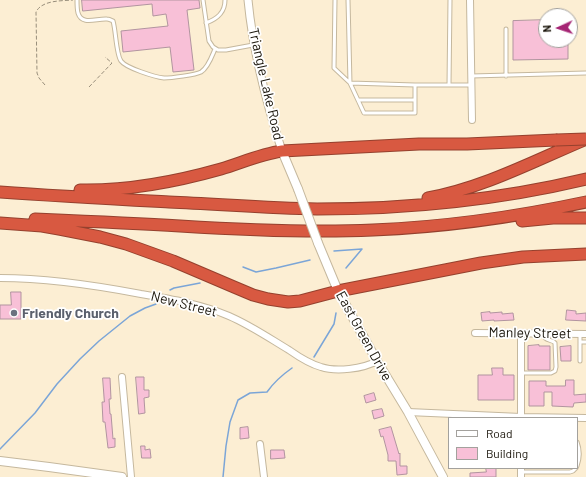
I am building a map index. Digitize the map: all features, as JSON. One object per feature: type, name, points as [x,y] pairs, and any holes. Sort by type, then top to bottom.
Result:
[{"type":"highway","points":[[2,192],[24,188],[82,190],[144,186],[221,169],[282,151],[419,144],[467,144],[586,139]]},
{"type":"highway","points":[[357,208],[378,203],[430,198],[467,188],[586,139]]},
{"type":"highway","points":[[2,192],[316,209],[413,205],[469,200],[586,179]]},
{"type":"highway","points":[[0,217],[240,229],[347,231],[414,228],[492,219],[586,202]]},
{"type":"highway","points":[[414,228],[431,230],[553,218],[586,218]]},
{"type":"highway","points":[[0,223],[42,226],[126,244],[173,261],[247,292],[279,301],[300,301],[338,291],[523,256],[586,254]]},
{"type":"main road","name":"Triangle Lake Road","points":[[282,151],[298,189]]},
{"type":"main road","name":"East Green Drive","points":[[298,189],[338,291],[377,362],[408,412],[443,477]]},
{"type":"main road","points":[[0,461],[122,477]]},
{"type":"street","name":"Triangle Lake Road","points":[[248,0],[259,67],[282,151]]},
{"type":"street","points":[[470,0],[472,120]]},
{"type":"street","name":"New Street","points":[[0,278],[25,278],[68,282],[109,288],[202,306],[228,316],[254,329],[310,363],[322,368],[338,370],[350,369],[377,362]]},
{"type":"street","name":"Manley Street","points":[[475,332],[583,334]]},
{"type":"street","points":[[521,333],[521,417]]},
{"type":"street","points":[[122,377],[131,477]]},
{"type":"street","points":[[408,412],[502,417]]},
{"type":"street","points":[[260,444],[264,477]]},
{"type":"lane","points":[[77,0],[78,12],[80,17],[84,20],[108,19],[112,21],[121,61],[127,66],[148,74],[164,78],[191,75],[202,72],[215,49]]},
{"type":"lane","points":[[203,0],[209,41],[212,47],[218,50],[226,50],[255,44]]},
{"type":"lane","points":[[206,23],[221,15],[225,6],[224,0]]},
{"type":"lane","points":[[335,0],[334,68],[350,83],[364,113],[415,113],[415,85]]},
{"type":"lane","points":[[348,0],[350,83]]},
{"type":"lane","points":[[449,85],[450,0]]},
{"type":"lane","points":[[506,29],[506,76]]},
{"type":"lane","points":[[471,76],[586,73]]},
{"type":"lane","points":[[350,83],[415,85],[471,84]]},
{"type":"lane","points":[[358,100],[415,100]]},
{"type":"lane","points":[[521,373],[551,373],[555,371],[555,343],[546,339],[544,333]]},
{"type":"lane","points":[[580,361],[580,342],[583,334]]},
{"type":"lane","points":[[580,342],[586,342]]},
{"type":"lane","points":[[578,445],[580,450],[578,460]]},
{"type":"lane","points":[[520,472],[570,472],[574,469]]},
{"type":"path","points":[[45,85],[37,73],[37,10],[40,5],[44,3],[73,0]]},
{"type":"path","points":[[89,87],[112,63],[105,57]]},
{"type":"building","points":[[82,0],[199,0],[200,8],[187,10],[194,70],[173,72],[170,47],[123,52],[121,31],[168,26],[166,14],[153,16],[152,4],[83,11]]},
{"type":"building","points":[[538,20],[538,48],[568,48],[568,59],[513,60],[513,21]]},
{"type":"building","points":[[11,292],[21,292],[21,319],[0,319],[0,305],[11,305]]},
{"type":"building","points":[[567,310],[576,311],[576,314],[586,313],[586,321],[566,320]]},
{"type":"building","points":[[502,312],[502,314],[513,313],[514,320],[482,321],[481,313]]},
{"type":"building","points":[[528,346],[550,346],[550,370],[528,370]]},
{"type":"building","points":[[571,346],[571,361],[561,361],[560,347]]},
{"type":"building","points":[[492,368],[503,368],[503,375],[514,375],[514,400],[478,400],[478,375],[492,375]]},
{"type":"building","points":[[136,377],[144,377],[144,390],[149,390],[149,397],[144,398],[145,413],[139,414]]},
{"type":"building","points":[[103,378],[110,378],[110,414],[113,439],[115,438],[115,447],[108,448],[105,422],[103,422]]},
{"type":"building","points":[[566,380],[574,380],[574,395],[586,394],[586,402],[574,403],[573,407],[552,406],[552,392],[544,392],[544,406],[529,406],[529,381],[546,381],[546,386],[565,386]]},
{"type":"building","points":[[374,393],[376,400],[366,403],[364,396]]},
{"type":"building","points":[[382,409],[384,416],[374,419],[372,411]]},
{"type":"building","points":[[248,427],[249,438],[240,439],[240,428]]},
{"type":"building","points":[[391,427],[399,454],[400,453],[400,466],[407,466],[407,474],[397,475],[396,461],[388,461],[383,436],[381,437],[379,430]]},
{"type":"building","points":[[141,446],[145,446],[145,450],[150,449],[151,458],[142,458]]},
{"type":"building","points":[[271,450],[284,450],[285,458],[271,459]]},
{"type":"building","points":[[486,469],[496,469],[496,477],[470,477],[470,473],[486,472]]},
{"type":"waterway","points":[[334,251],[362,249]]},
{"type":"waterway","points":[[346,268],[362,249]]},
{"type":"waterway","points":[[243,267],[256,272],[310,260]]},
{"type":"waterway","points":[[170,290],[200,283]]},
{"type":"waterway","points":[[0,449],[35,413],[57,384],[99,341],[130,316],[156,304]]},
{"type":"waterway","points":[[314,357],[334,324],[336,313]]},
{"type":"waterway","points":[[223,477],[230,422],[238,400],[250,393],[267,392],[278,379],[292,368]]},
{"type":"place","name":"Friendly Church","points":[[14,313]]}]
